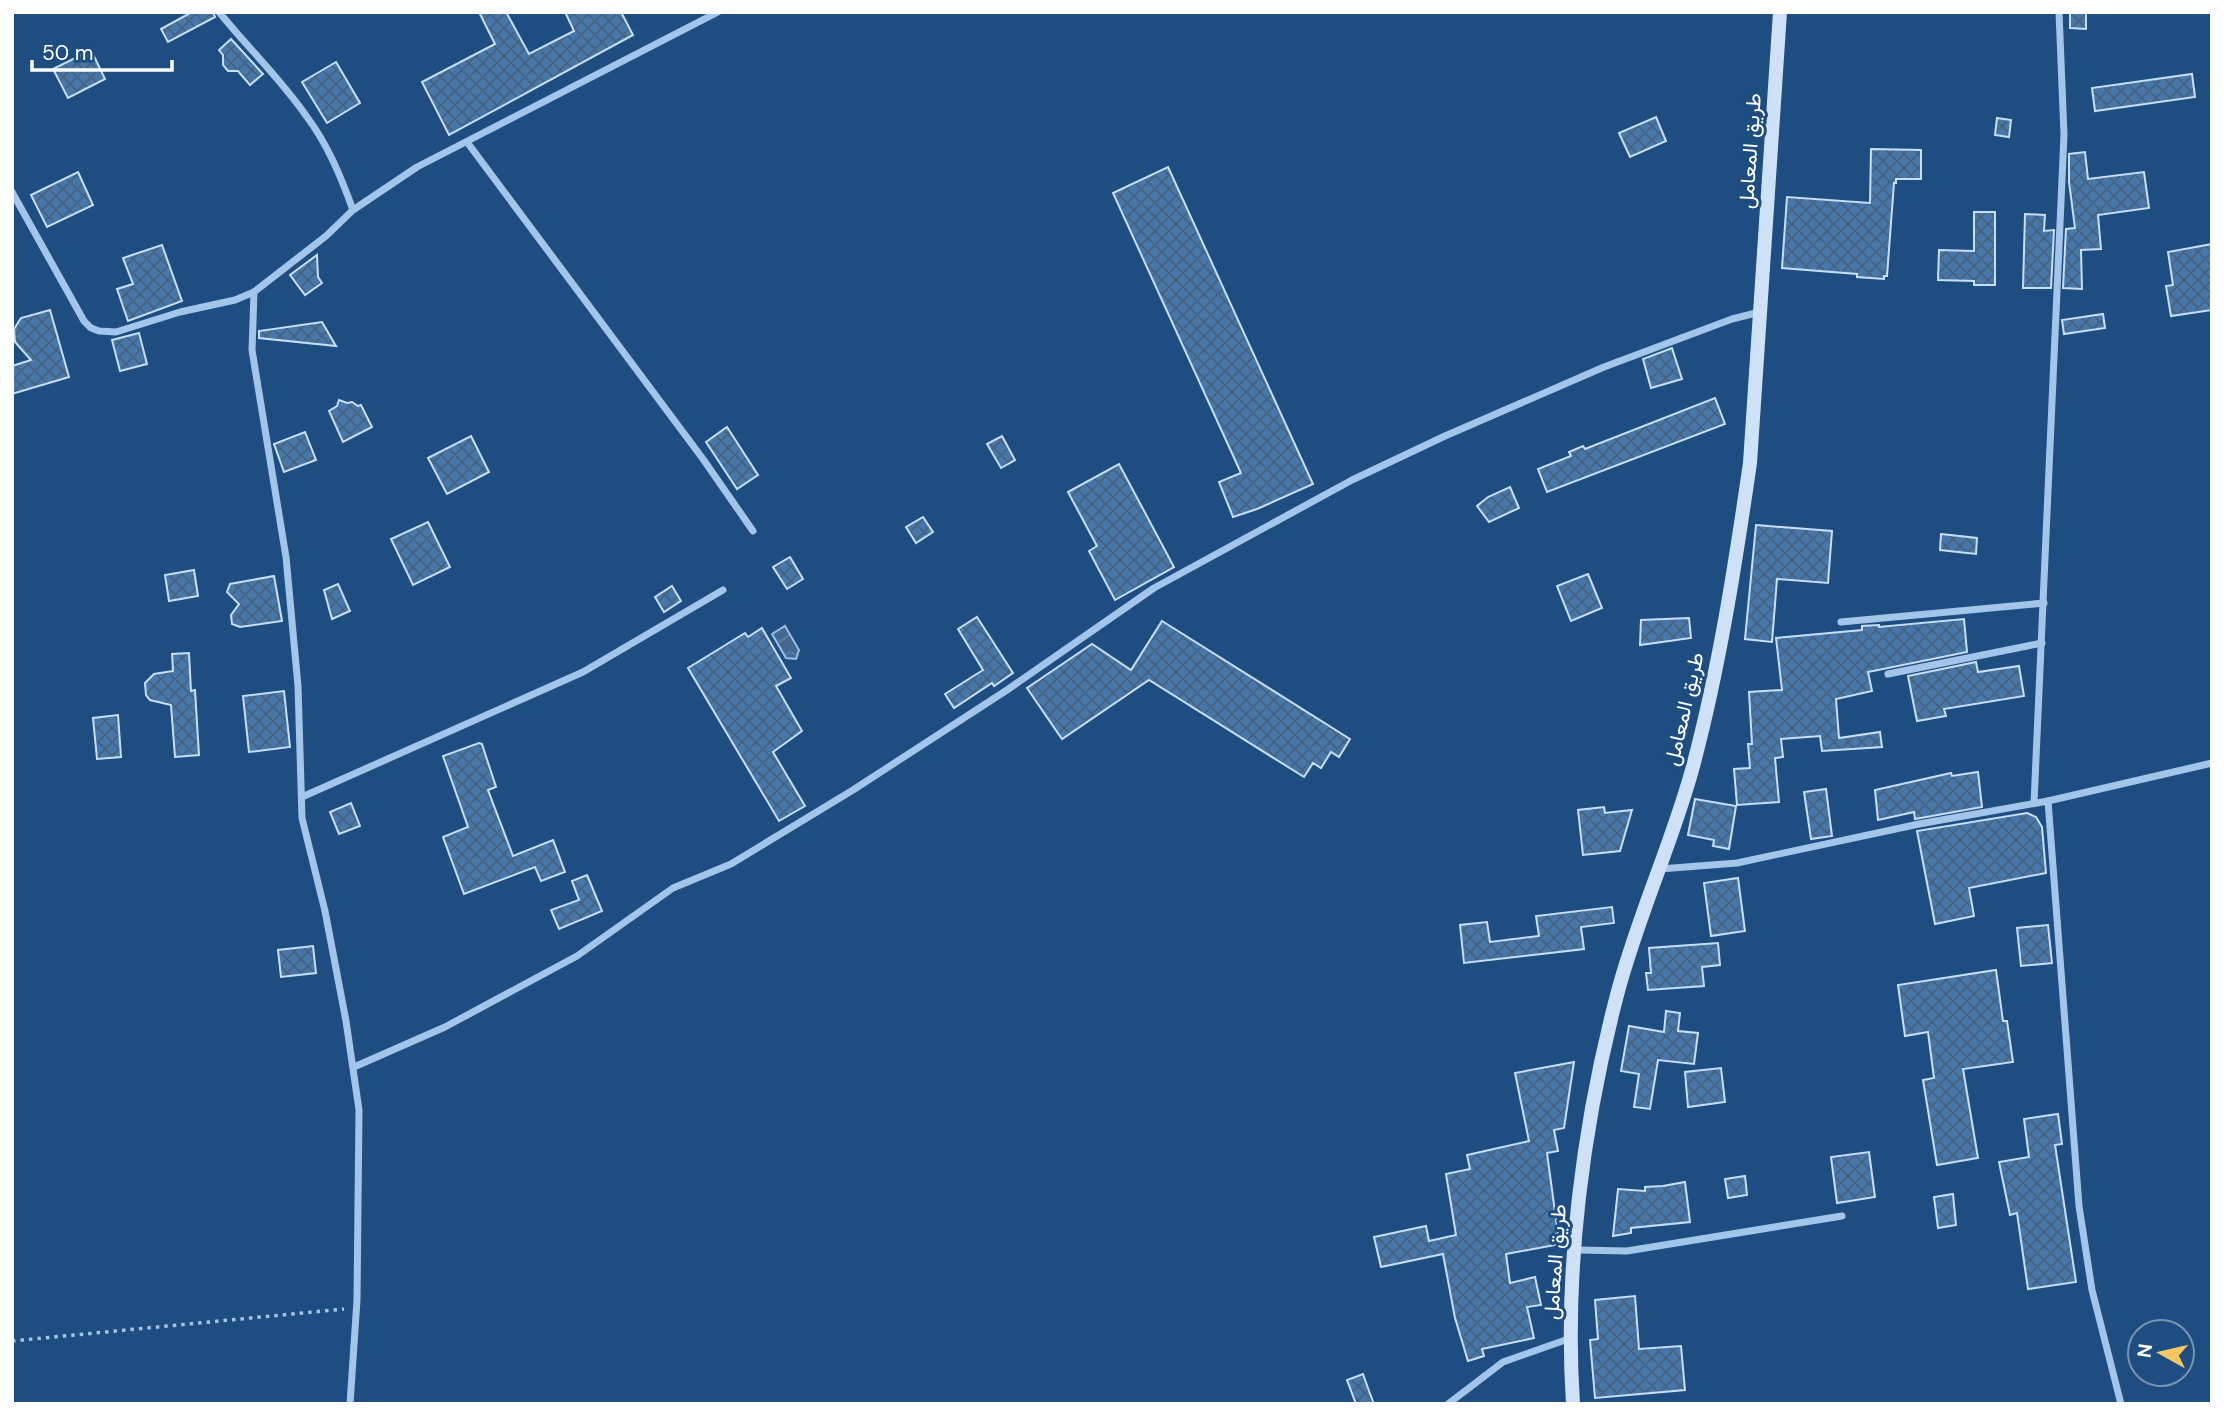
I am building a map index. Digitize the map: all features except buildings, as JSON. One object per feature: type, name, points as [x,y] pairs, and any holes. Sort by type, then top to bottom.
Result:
[{"type":"main road","name":"طريق المعامل","points":[[1573,1404],[1571,1338],[1584,1150],[1617,995],[1638,924],[1692,771],[1732,586],[1750,463],[1780,12]]},
{"type":"street","points":[[219,12],[307,117],[327,147],[353,210]]},
{"type":"street","points":[[12,192],[33,225],[78,312],[91,328],[116,332],[180,312],[235,300],[254,292],[326,236],[353,210],[417,167],[718,12]]},
{"type":"street","points":[[2034,803],[2064,135],[2059,12]]},
{"type":"street","points":[[467,142],[703,458],[753,531]]},
{"type":"street","points":[[254,292],[252,350],[286,557],[299,685],[302,818],[326,911],[354,1067],[359,1110],[357,1308],[350,1404]]},
{"type":"street","points":[[354,1067],[445,1027],[576,956],[673,888],[731,864],[853,790],[1007,690],[1154,588],[1352,480],[1604,367],[1732,319],[1760,312]]},
{"type":"street","points":[[302,797],[583,672],[723,590]]},
{"type":"street","points":[[1841,622],[2044,603]]},
{"type":"street","points":[[1888,674],[2042,643]]},
{"type":"street","points":[[1659,869],[1737,863],[1919,824],[2034,803],[2212,763]]},
{"type":"street","points":[[2048,800],[2079,1206],[2092,1290],[2120,1404]]},
{"type":"street","points":[[1576,1250],[1627,1251],[1842,1216]]},
{"type":"street","points":[[1448,1404],[1503,1362],[1571,1338]]},
{"type":"path","points":[[12,1341],[357,1308]]},
{"type":"water","points":[[785,626],[799,650],[796,659],[786,658],[772,634]]}]
